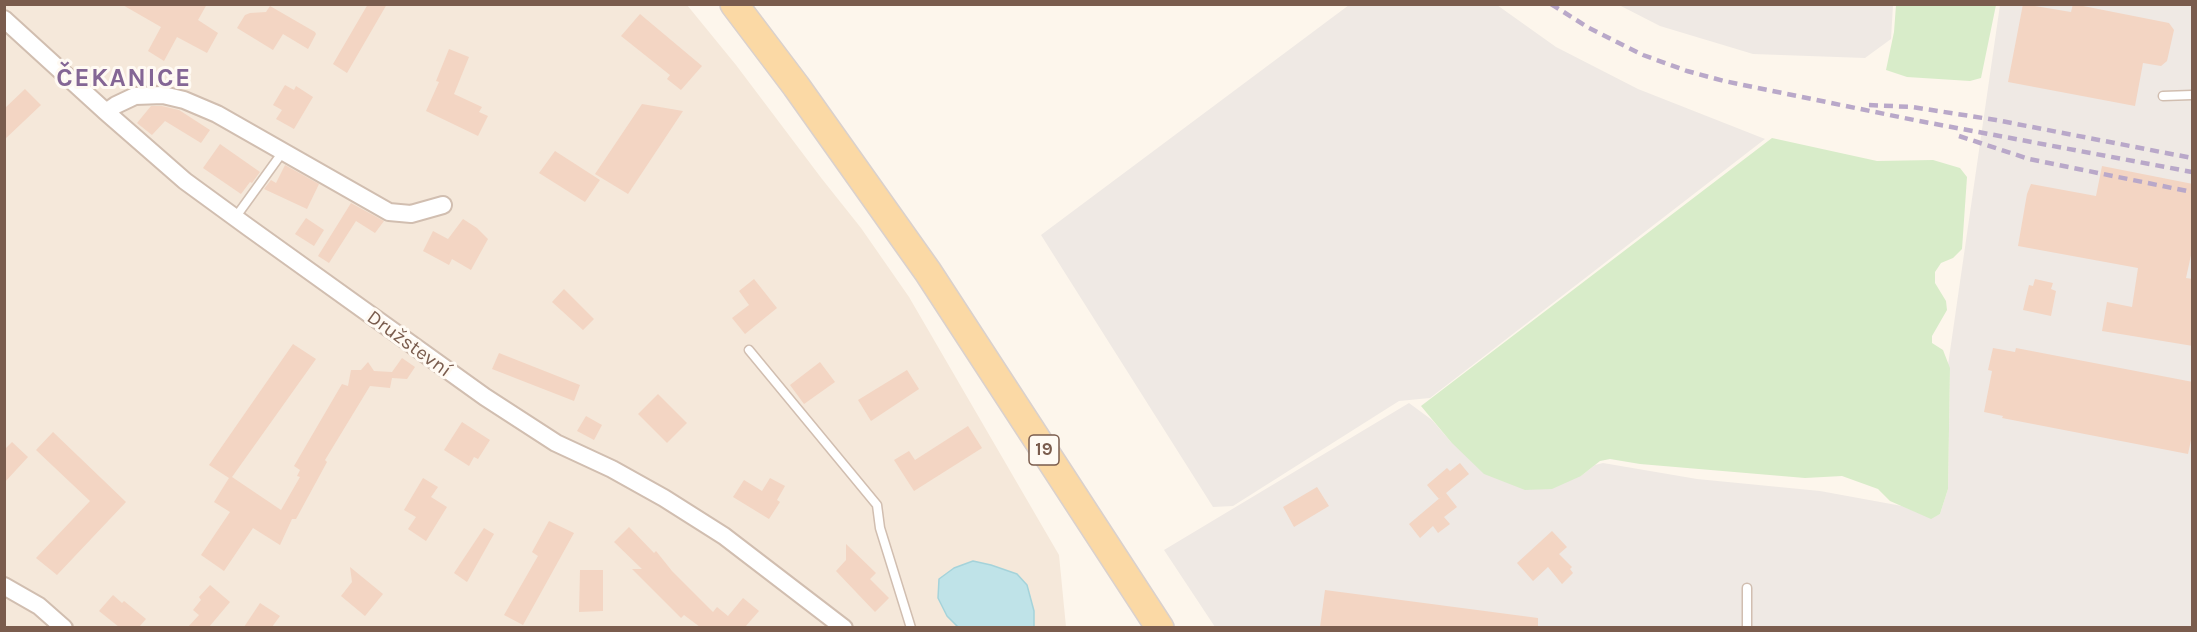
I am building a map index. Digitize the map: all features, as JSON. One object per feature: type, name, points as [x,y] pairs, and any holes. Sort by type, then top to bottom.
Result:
[{"type":"main road","name":"19","points":[[734,4],[796,86],[928,272],[1160,627]]},
{"type":"street","name":"Družstevní","points":[[4,19],[185,181],[235,218],[485,398],[556,442],[622,475],[714,530],[844,627]]},
{"type":"street","points":[[106,112],[135,96],[163,95],[184,100],[216,114],[389,212],[411,214],[443,205]]},
{"type":"street","points":[[4,586],[39,606],[64,627]]},
{"type":"lane","points":[[2163,96],[2193,95]]},
{"type":"lane","points":[[235,218],[282,153]]},
{"type":"lane","points":[[749,350],[877,505],[880,528],[911,627]]},
{"type":"lane","points":[[1747,588],[1747,627]]},
{"type":"shaded area","points":[[4,5],[687,5],[861,228],[909,297],[1059,555],[1066,627],[5,627]]},
{"type":"shaded area","points":[[1349,5],[1497,5],[1556,47],[1638,89],[1765,139],[1430,398],[1399,401],[1233,506],[1213,507],[1041,235]]},
{"type":"shaded area","points":[[1619,5],[1893,5],[1891,39],[1865,58],[1753,54],[1660,26]]},
{"type":"shaded area","points":[[2000,5],[2192,5],[2192,627],[1215,627],[1164,550],[1409,403],[1432,420],[1451,442],[1581,476],[1595,465],[1603,463],[1697,479],[1820,491],[1902,506],[1931,518],[1940,514],[1948,489],[1950,369],[1948,365]]},
{"type":"green space","points":[[1896,5],[1996,5],[1981,78],[1970,81],[1907,77],[1886,70],[1894,32]]},
{"type":"green space","points":[[1772,138],[1877,161],[1933,160],[1960,168],[1967,177],[1962,249],[1953,258],[1941,263],[1935,272],[1935,283],[1946,301],[1947,310],[1932,336],[1932,343],[1943,350],[1950,368],[1948,489],[1940,514],[1931,519],[1890,501],[1878,489],[1842,476],[1805,478],[1640,464],[1610,459],[1600,461],[1581,476],[1552,489],[1525,490],[1484,474],[1451,442],[1421,406]]},
{"type":"water","points":[[973,561],[1017,574],[1027,585],[1034,611],[1034,627],[958,627],[947,616],[938,598],[939,579],[954,568]]},
{"type":"building","points":[[121,4],[207,4],[198,20],[218,33],[207,53],[177,37],[164,61],[148,51],[161,27]]},
{"type":"building","points":[[368,4],[387,4],[347,73],[333,64]]},
{"type":"building","points":[[2023,4],[2071,12],[2073,4],[2169,23],[2174,30],[2167,61],[2161,66],[2143,63],[2135,106],[2008,82]]},
{"type":"building","points":[[270,6],[315,32],[308,49],[283,34],[273,50],[237,28],[245,15],[266,12]]},
{"type":"building","points":[[640,14],[702,66],[681,90],[667,79],[670,75],[621,36]]},
{"type":"building","points":[[449,49],[469,57],[454,94],[482,107],[479,112],[488,116],[478,136],[426,111],[439,82],[436,81]]},
{"type":"building","points":[[285,85],[294,90],[296,86],[313,97],[294,129],[276,119],[282,110],[273,105]]},
{"type":"building","points":[[25,89],[41,105],[4,140],[4,109]]},
{"type":"building","points":[[642,104],[683,111],[628,194],[595,174]]},
{"type":"building","points":[[151,106],[179,110],[210,130],[201,143],[165,121],[152,135],[137,123]]},
{"type":"building","points":[[220,144],[260,172],[241,194],[203,168]]},
{"type":"building","points":[[555,151],[600,180],[585,202],[539,173]]},
{"type":"building","points":[[285,165],[319,184],[307,209],[264,189],[271,180],[276,183]]},
{"type":"building","points":[[2102,166],[2193,184],[2193,246],[2186,278],[2193,279],[2193,346],[2102,331],[2107,302],[2132,307],[2138,268],[2018,246],[2027,194],[2031,184],[2096,196]]},
{"type":"building","points":[[351,203],[384,221],[375,233],[356,221],[329,263],[318,256]]},
{"type":"building","points":[[306,218],[324,230],[314,246],[295,234]]},
{"type":"building","points":[[463,219],[488,239],[471,270],[452,259],[449,265],[423,251],[433,231],[448,239]]},
{"type":"building","points":[[754,279],[777,308],[745,334],[732,318],[749,305],[739,291]]},
{"type":"building","points":[[2035,279],[2053,283],[2051,289],[2056,291],[2051,316],[2023,310],[2029,285],[2033,286]]},
{"type":"building","points":[[564,289],[594,319],[583,330],[552,302]]},
{"type":"building","points":[[293,344],[316,359],[232,477],[281,510],[300,477],[297,476],[300,470],[294,466],[342,384],[348,386],[351,370],[361,370],[368,362],[374,371],[392,372],[402,358],[415,367],[407,379],[392,378],[390,388],[370,386],[325,460],[327,462],[296,519],[292,519],[280,545],[253,528],[224,571],[201,555],[230,512],[214,502],[229,478],[209,465]]},
{"type":"building","points":[[1993,348],[2015,352],[2016,348],[2193,382],[2193,431],[2188,454],[2002,418],[2003,416],[1984,412],[1992,371],[1988,370]]},
{"type":"building","points":[[499,353],[580,385],[574,401],[492,369]]},
{"type":"building","points":[[820,362],[835,382],[804,404],[790,385]]},
{"type":"building","points":[[907,370],[919,389],[871,421],[858,400]]},
{"type":"building","points":[[658,394],[687,423],[667,443],[638,414]]},
{"type":"building","points":[[586,416],[602,425],[594,440],[577,431]]},
{"type":"building","points":[[462,422],[490,440],[478,459],[474,457],[469,466],[444,450]]},
{"type":"building","points":[[968,426],[982,448],[914,491],[894,460],[909,451],[915,460]]},
{"type":"building","points":[[53,432],[126,502],[57,575],[36,558],[90,501],[36,450]]},
{"type":"building","points":[[12,442],[28,457],[4,483],[4,450]]},
{"type":"building","points":[[1460,463],[1469,474],[1446,493],[1457,507],[1444,517],[1450,524],[1438,533],[1433,526],[1420,538],[1409,524],[1439,499],[1427,485],[1447,468],[1450,471]]},
{"type":"building","points":[[423,478],[438,487],[431,497],[447,507],[426,541],[408,529],[416,517],[404,510]]},
{"type":"building","points":[[770,478],[785,486],[777,500],[780,502],[769,519],[733,497],[744,480],[762,491]]},
{"type":"building","points":[[1317,487],[1329,506],[1294,527],[1283,507]]},
{"type":"building","points":[[549,521],[574,533],[523,625],[504,615],[538,556],[532,552]]},
{"type":"building","points":[[629,527],[654,553],[656,551],[672,571],[713,612],[717,607],[728,616],[743,598],[759,611],[745,627],[700,627],[684,615],[681,618],[632,569],[642,569],[614,542]]},
{"type":"building","points":[[484,528],[494,534],[467,582],[454,573]]},
{"type":"building","points":[[1552,531],[1567,547],[1559,554],[1572,567],[1570,569],[1573,573],[1562,584],[1548,567],[1533,581],[1517,563]]},
{"type":"building","points":[[846,544],[876,573],[870,579],[889,598],[875,612],[836,571],[846,560]]},
{"type":"building","points":[[350,567],[383,594],[365,616],[341,596],[352,582]]},
{"type":"building","points":[[580,570],[603,570],[603,611],[579,612]]},
{"type":"building","points":[[210,585],[230,602],[209,627],[188,627],[199,615],[193,610],[201,600],[199,597]]},
{"type":"building","points":[[1325,590],[1538,618],[1538,627],[1320,627]]},
{"type":"building","points":[[113,595],[146,619],[139,627],[119,627],[99,611]]},
{"type":"building","points":[[260,603],[280,616],[272,627],[244,627]]},
{"type":"railway","points":[[1551,4],[1589,28],[1643,55],[1724,81],[1914,120],[2192,172]]},
{"type":"railway","points":[[1869,105],[1912,107],[1996,120],[2192,158]]},
{"type":"railway","points":[[1959,136],[2029,159],[2192,192]]},
{"type":"district","name":"ČEKANICE","points":[[124,79]]}]
